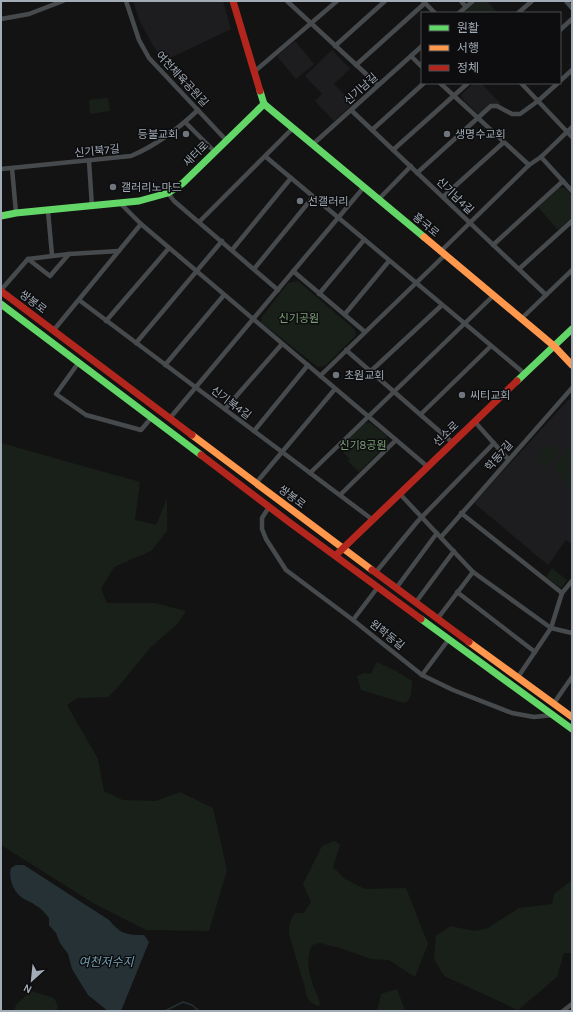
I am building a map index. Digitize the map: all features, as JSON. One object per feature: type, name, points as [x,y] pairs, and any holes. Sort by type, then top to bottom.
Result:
[{"type":"street","points":[[1,19],[30,14],[63,1]]},
{"type":"street","name":"여천체육공원길","points":[[126,1],[139,40],[149,58],[226,140]]},
{"type":"street","points":[[233,1],[264,104]]},
{"type":"street","points":[[287,1],[378,86]]},
{"type":"street","points":[[255,71],[337,1]]},
{"type":"street","points":[[335,46],[385,1]]},
{"type":"street","points":[[461,1],[466,7]]},
{"type":"street","points":[[460,12],[473,1]]},
{"type":"street","points":[[519,12],[532,1]]},
{"type":"street","points":[[566,1],[572,8]]},
{"type":"street","points":[[356,65],[424,2],[433,12]]},
{"type":"street","points":[[561,29],[572,19]]},
{"type":"street","name":"신기남길","points":[[312,144],[421,47]]},
{"type":"street","points":[[411,56],[421,66]]},
{"type":"street","points":[[561,80],[572,70]]},
{"type":"street","points":[[372,130],[423,84]]},
{"type":"street","points":[[441,84],[529,165]]},
{"type":"street","points":[[393,150],[467,84]]},
{"type":"street","points":[[522,84],[572,137]]},
{"type":"street","points":[[417,173],[491,106],[500,106],[512,114],[518,115],[538,101],[557,84]]},
{"type":"street","name":"흥국로","points":[[264,104],[554,346],[572,365]]},
{"type":"street","name":"새터로","points":[[1,216],[16,213],[121,204],[147,200],[168,193],[182,183],[264,104]]},
{"type":"street","name":"신기북7길","points":[[1,169],[131,156],[149,148],[166,137],[198,110]]},
{"type":"street","name":"신기남4길","points":[[351,110],[546,295]]},
{"type":"street","points":[[185,122],[214,151]]},
{"type":"street","points":[[320,376],[416,283],[470,223],[529,165],[541,157],[572,127]]},
{"type":"street","points":[[199,222],[266,157],[293,128]]},
{"type":"street","points":[[443,197],[504,142]]},
{"type":"street","points":[[266,157],[525,374]]},
{"type":"street","points":[[541,157],[572,191]]},
{"type":"street","points":[[89,161],[92,207]]},
{"type":"street","points":[[378,200],[410,166]]},
{"type":"street","points":[[12,168],[16,213]]},
{"type":"street","points":[[232,250],[290,178]]},
{"type":"street","points":[[493,245],[563,181]]},
{"type":"street","points":[[170,418],[364,187]]},
{"type":"street","points":[[168,193],[174,201],[278,290]]},
{"type":"street","points":[[254,269],[313,197]]},
{"type":"street","points":[[121,204],[141,224],[169,248],[428,467]]},
{"type":"street","points":[[48,211],[52,255]]},
{"type":"street","points":[[519,269],[572,221]]},
{"type":"street","points":[[53,331],[141,224]]},
{"type":"street","points":[[319,294],[364,240]]},
{"type":"street","points":[[136,343],[222,241]]},
{"type":"street","points":[[106,321],[169,248]]},
{"type":"street","points":[[1,291],[28,259],[52,255],[119,251]]},
{"type":"street","points":[[28,259],[50,276],[69,254]]},
{"type":"street","points":[[345,314],[389,261]]},
{"type":"street","points":[[521,319],[572,270]]},
{"type":"street","points":[[293,272],[365,332]]},
{"type":"street","name":"쌍봉로","points":[[1,291],[256,483],[572,717]]},
{"type":"street","points":[[165,365],[224,295]]},
{"type":"street","points":[[310,473],[493,296]]},
{"type":"street","name":"신기북4길","points":[[79,300],[373,520]]},
{"type":"street","name":"쌍봉로","points":[[1,304],[269,507],[572,729]]},
{"type":"street","points":[[371,371],[442,305]]},
{"type":"street","name":"선소로","points":[[336,555],[572,329]]},
{"type":"street","points":[[225,409],[282,344]]},
{"type":"street","points":[[421,414],[492,346]]},
{"type":"street","points":[[346,350],[453,443]]},
{"type":"street","points":[[79,362],[56,394],[86,415],[141,430],[152,417]]},
{"type":"street","points":[[254,431],[308,365]]},
{"type":"street","name":"학동7길","points":[[397,587],[439,535],[462,513],[572,388]]},
{"type":"street","points":[[256,483],[335,389]]},
{"type":"street","points":[[475,422],[508,459]]},
{"type":"street","points":[[340,495],[396,440]]},
{"type":"street","points":[[376,572],[417,522],[494,444]]},
{"type":"street","points":[[400,494],[473,572],[551,628],[572,633]]},
{"type":"street","name":"원학동길","points":[[269,507],[262,518],[262,529],[266,539],[286,570],[422,675],[448,688],[512,713],[534,717],[553,715]]},
{"type":"street","points":[[462,513],[562,593]]},
{"type":"street","points":[[416,602],[454,551]]},
{"type":"street","points":[[438,618],[473,572]]},
{"type":"street","points":[[518,678],[551,628],[562,593],[572,581]]},
{"type":"street","points":[[352,620],[378,587]]},
{"type":"street","points":[[457,592],[535,652]]},
{"type":"street","points":[[422,675],[449,639]]},
{"type":"street","points":[[554,704],[572,677]]},
{"type":"street","points":[[563,1011],[572,1004]]},
{"type":"shaded area","points":[[133,1],[223,1],[231,29],[164,61],[140,22]]},
{"type":"shaded area","points":[[295,41],[314,64],[296,79],[277,56]]},
{"type":"shaded area","points":[[332,50],[350,69],[334,84],[353,104],[334,121],[315,101],[322,94],[305,76]]},
{"type":"shaded area","points":[[473,84],[482,84],[501,104],[491,105],[481,113],[477,113],[462,98],[462,94]]},
{"type":"shaded area","points":[[569,399],[572,402],[572,544],[566,540],[548,565],[474,503]]},
{"type":"green space","points":[[477,1],[487,1],[497,12],[465,12]]},
{"type":"green space","points":[[108,98],[110,111],[90,114],[89,100]]},
{"type":"green space","points":[[559,188],[565,188],[572,196],[572,217],[558,230],[538,207]]},
{"type":"green space","name":"신기공원","points":[[298,281],[355,330],[356,335],[325,366],[318,367],[261,322],[262,317],[288,283]]},
{"type":"green space","name":"신기8공원","points":[[363,423],[370,423],[386,435],[388,443],[359,472],[348,461],[350,459],[339,448]]},
{"type":"green space","points":[[1,443],[140,482],[135,520],[156,525],[167,499],[167,531],[151,551],[114,567],[101,589],[107,603],[154,603],[186,611],[177,624],[151,647],[108,697],[78,698],[67,705],[98,759],[104,791],[123,800],[156,801],[180,792],[213,808],[227,870],[209,931],[146,930],[93,903],[1,845]]},
{"type":"green space","points":[[550,444],[559,453],[545,467],[536,458]]},
{"type":"green space","points":[[572,445],[572,488],[556,471],[556,466],[560,458]]},
{"type":"green space","points":[[552,568],[567,580],[561,588],[546,577]]},
{"type":"green space","points":[[377,662],[412,681],[411,694],[407,702],[404,703],[361,690],[357,676],[364,673],[371,674]]},
{"type":"green space","points":[[334,841],[340,845],[333,867],[345,879],[365,889],[406,888],[428,944],[415,977],[389,960],[371,959],[340,948],[320,943],[312,945],[308,962],[311,979],[320,1001],[320,1005],[318,1006],[308,999],[306,994],[289,934],[289,928],[295,913],[304,913],[311,902],[303,884],[322,846]]},
{"type":"green space","points":[[572,880],[572,953],[564,953],[557,977],[518,1010],[444,976],[434,959],[436,936],[450,926],[475,931],[488,928],[519,908],[552,904],[554,894]]},
{"type":"green space","points":[[397,989],[405,1011],[377,1011],[381,994]]},
{"type":"green space","points":[[31,991],[54,998],[58,1006],[56,1011],[14,1011],[16,1005]]},
{"type":"water","name":"여천저수지","points":[[16,865],[24,865],[109,920],[124,933],[144,935],[149,942],[121,1011],[108,1011],[88,995],[72,969],[68,954],[60,943],[56,933],[49,925],[49,918],[41,909],[25,900],[17,893],[10,877],[11,868]]},
{"type":"waterway","points":[[165,1011],[183,1002],[192,1005],[199,1011]]},
{"type":"traffic: fast","points":[[1,216],[16,213],[139,201],[168,193],[183,183],[264,104],[260,91]]},
{"type":"traffic: fast","points":[[264,104],[424,237]]},
{"type":"traffic: fast","points":[[1,304],[201,455]]},
{"type":"traffic: fast","points":[[517,381],[572,329]]},
{"type":"traffic: fast","points":[[421,619],[572,729]]},
{"type":"traffic: slow","points":[[424,237],[554,346],[572,365]]},
{"type":"traffic: slow","points":[[192,435],[372,570]]},
{"type":"traffic: slow","points":[[469,642],[572,717]]},
{"type":"traffic: jam","points":[[233,1],[260,91]]},
{"type":"traffic: jam","points":[[1,291],[192,435]]},
{"type":"traffic: jam","points":[[336,555],[517,381]]},
{"type":"traffic: jam","points":[[201,455],[421,619]]},
{"type":"traffic: jam","points":[[372,570],[469,642]]},
{"type":"place","name":"등불교회","points":[[186,134]]},
{"type":"place","name":"생명수교회","points":[[447,134]]},
{"type":"place","name":"갤러리노마드","points":[[113,187]]},
{"type":"place","name":"선갤러리","points":[[300,201]]},
{"type":"place","name":"초원교회","points":[[336,375]]},
{"type":"place","name":"씨티교회","points":[[462,395]]}]
